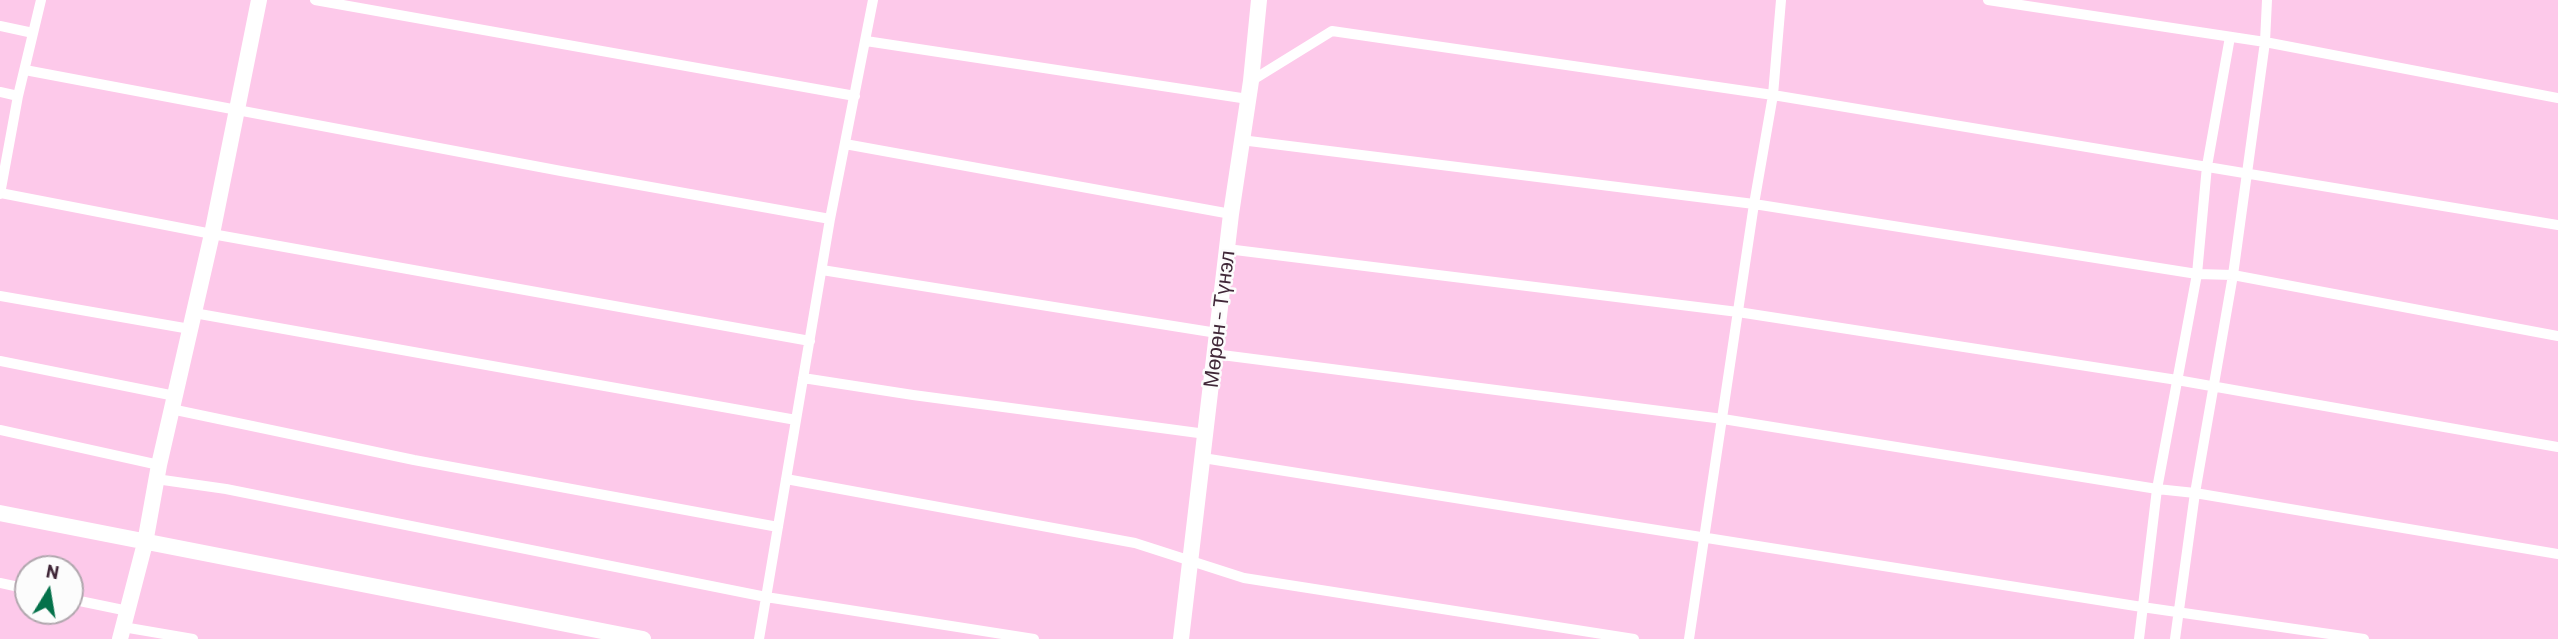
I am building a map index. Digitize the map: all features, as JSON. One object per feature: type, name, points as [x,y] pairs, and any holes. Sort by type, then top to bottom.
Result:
[{"type":"street","points":[[41,0],[3,165],[0,193],[212,234],[810,341]]},
{"type":"street","points":[[124,626],[145,543],[158,472],[212,234],[259,0]]},
{"type":"street","points":[[315,0],[855,96]]},
{"type":"street","points":[[759,639],[830,219],[873,0]]},
{"type":"street","points":[[1689,639],[1754,204],[1773,95],[1782,0]]},
{"type":"street","points":[[1988,0],[2265,42],[2558,98]]},
{"type":"street","points":[[2175,639],[2195,493],[2233,275],[2265,42],[2267,0]]},
{"type":"street","name":"Мөрөн - Түнэл","points":[[1181,639],[1231,214],[1251,80],[1254,1]]},
{"type":"street","points":[[0,26],[33,33]]},
{"type":"street","points":[[1251,80],[1332,31],[1773,95],[2558,225]]},
{"type":"street","points":[[2138,639],[2157,489],[2196,274],[2207,166],[2230,37]]},
{"type":"street","points":[[866,41],[1248,99]]},
{"type":"street","points":[[25,70],[830,219]]},
{"type":"street","points":[[0,92],[19,96]]},
{"type":"street","points":[[1241,140],[1754,204],[2196,274],[2233,275],[2558,336]]},
{"type":"street","points":[[845,144],[1231,214]]},
{"type":"street","points":[[1227,249],[1738,312],[2177,380],[2558,447]]},
{"type":"street","points":[[821,270],[1217,333]]},
{"type":"street","points":[[0,296],[190,330]]},
{"type":"street","points":[[194,313],[796,420]]},
{"type":"street","points":[[1214,354],[1723,419],[2195,493],[2558,554]]},
{"type":"street","points":[[0,361],[414,460],[778,527]]},
{"type":"street","points":[[803,378],[1206,434]]},
{"type":"street","points":[[0,430],[226,489],[766,597],[1034,639]]},
{"type":"street","points":[[1203,458],[2142,607],[2364,639]]},
{"type":"street","points":[[786,479],[1135,543],[1244,578],[1634,639]]},
{"type":"street","points":[[0,513],[643,639]]},
{"type":"street","points":[[84,606],[124,626],[193,639]]}]
